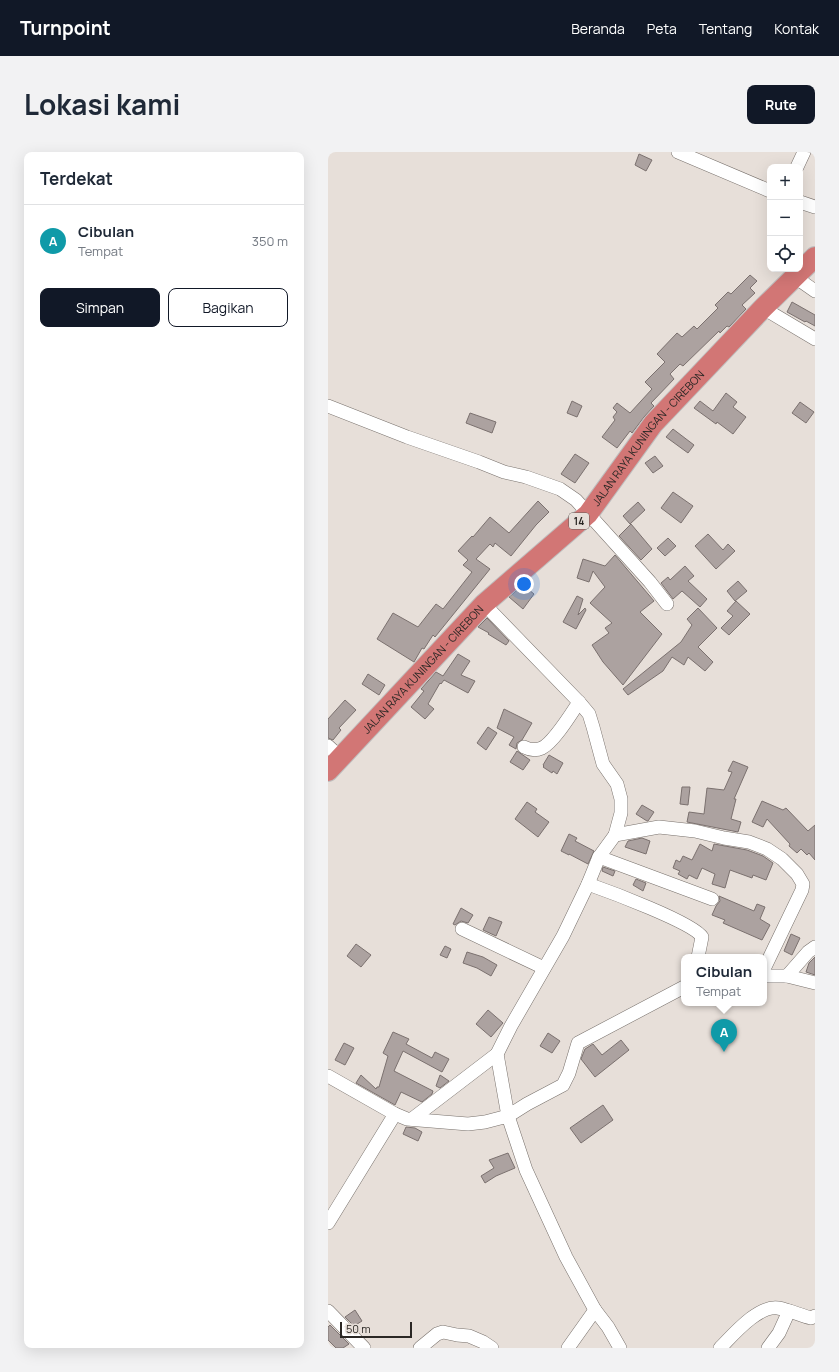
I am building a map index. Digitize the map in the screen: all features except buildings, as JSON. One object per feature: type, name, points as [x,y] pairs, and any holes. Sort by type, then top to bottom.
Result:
[{"type":"highway","name":"JALAN RAYA KUNINGAN - CIREBON","points":[[332,758],[484,604],[588,514],[653,424],[763,308],[815,257]]},
{"type":"street","points":[[678,152],[767,190]]},
{"type":"street","points":[[798,164],[804,152]]},
{"type":"street","points":[[803,203],[815,207]]},
{"type":"street","points":[[795,277],[815,291]]},
{"type":"street","points":[[763,308],[815,340]]},
{"type":"street","points":[[328,406],[407,437],[504,472],[526,477],[560,489],[576,500],[650,582],[667,604]]},
{"type":"street","points":[[412,1119],[497,1054],[511,1026],[563,936],[599,857],[615,835],[621,813],[622,799],[617,784],[603,764],[589,714],[484,604]]},
{"type":"street","points":[[524,747],[535,750],[543,748],[564,725],[579,702]]},
{"type":"street","points":[[615,835],[659,827],[694,831],[749,842],[767,849],[782,859],[797,874],[803,884],[802,890],[767,964]]},
{"type":"street","points":[[599,857],[712,899]]},
{"type":"street","points":[[588,884],[662,914],[691,928],[702,937],[699,954]]},
{"type":"street","points":[[462,929],[544,968]]},
{"type":"street","points":[[787,976],[808,952],[815,947]]},
{"type":"street","points":[[767,976],[787,976],[815,983]]},
{"type":"street","points":[[329,1077],[395,1114],[407,1119],[468,1124],[485,1122],[508,1116],[562,1085],[568,1073],[578,1044],[681,988]]},
{"type":"street","points":[[497,1054],[508,1116],[523,1163],[535,1192],[566,1257],[595,1310],[608,1327],[620,1348]]},
{"type":"street","points":[[328,1223],[395,1114]]},
{"type":"street","points":[[720,1348],[738,1329],[764,1310],[777,1308],[811,1318],[815,1316]]},
{"type":"street","points":[[568,1348],[595,1310]]},
{"type":"street","points":[[328,1311],[364,1348]]},
{"type":"street","points":[[768,1348],[779,1333],[789,1311]]},
{"type":"street","points":[[420,1348],[436,1334],[443,1332],[469,1336],[492,1348]]},
{"type":"place","name":"Cibulan","points":[[724,1052]]}]
